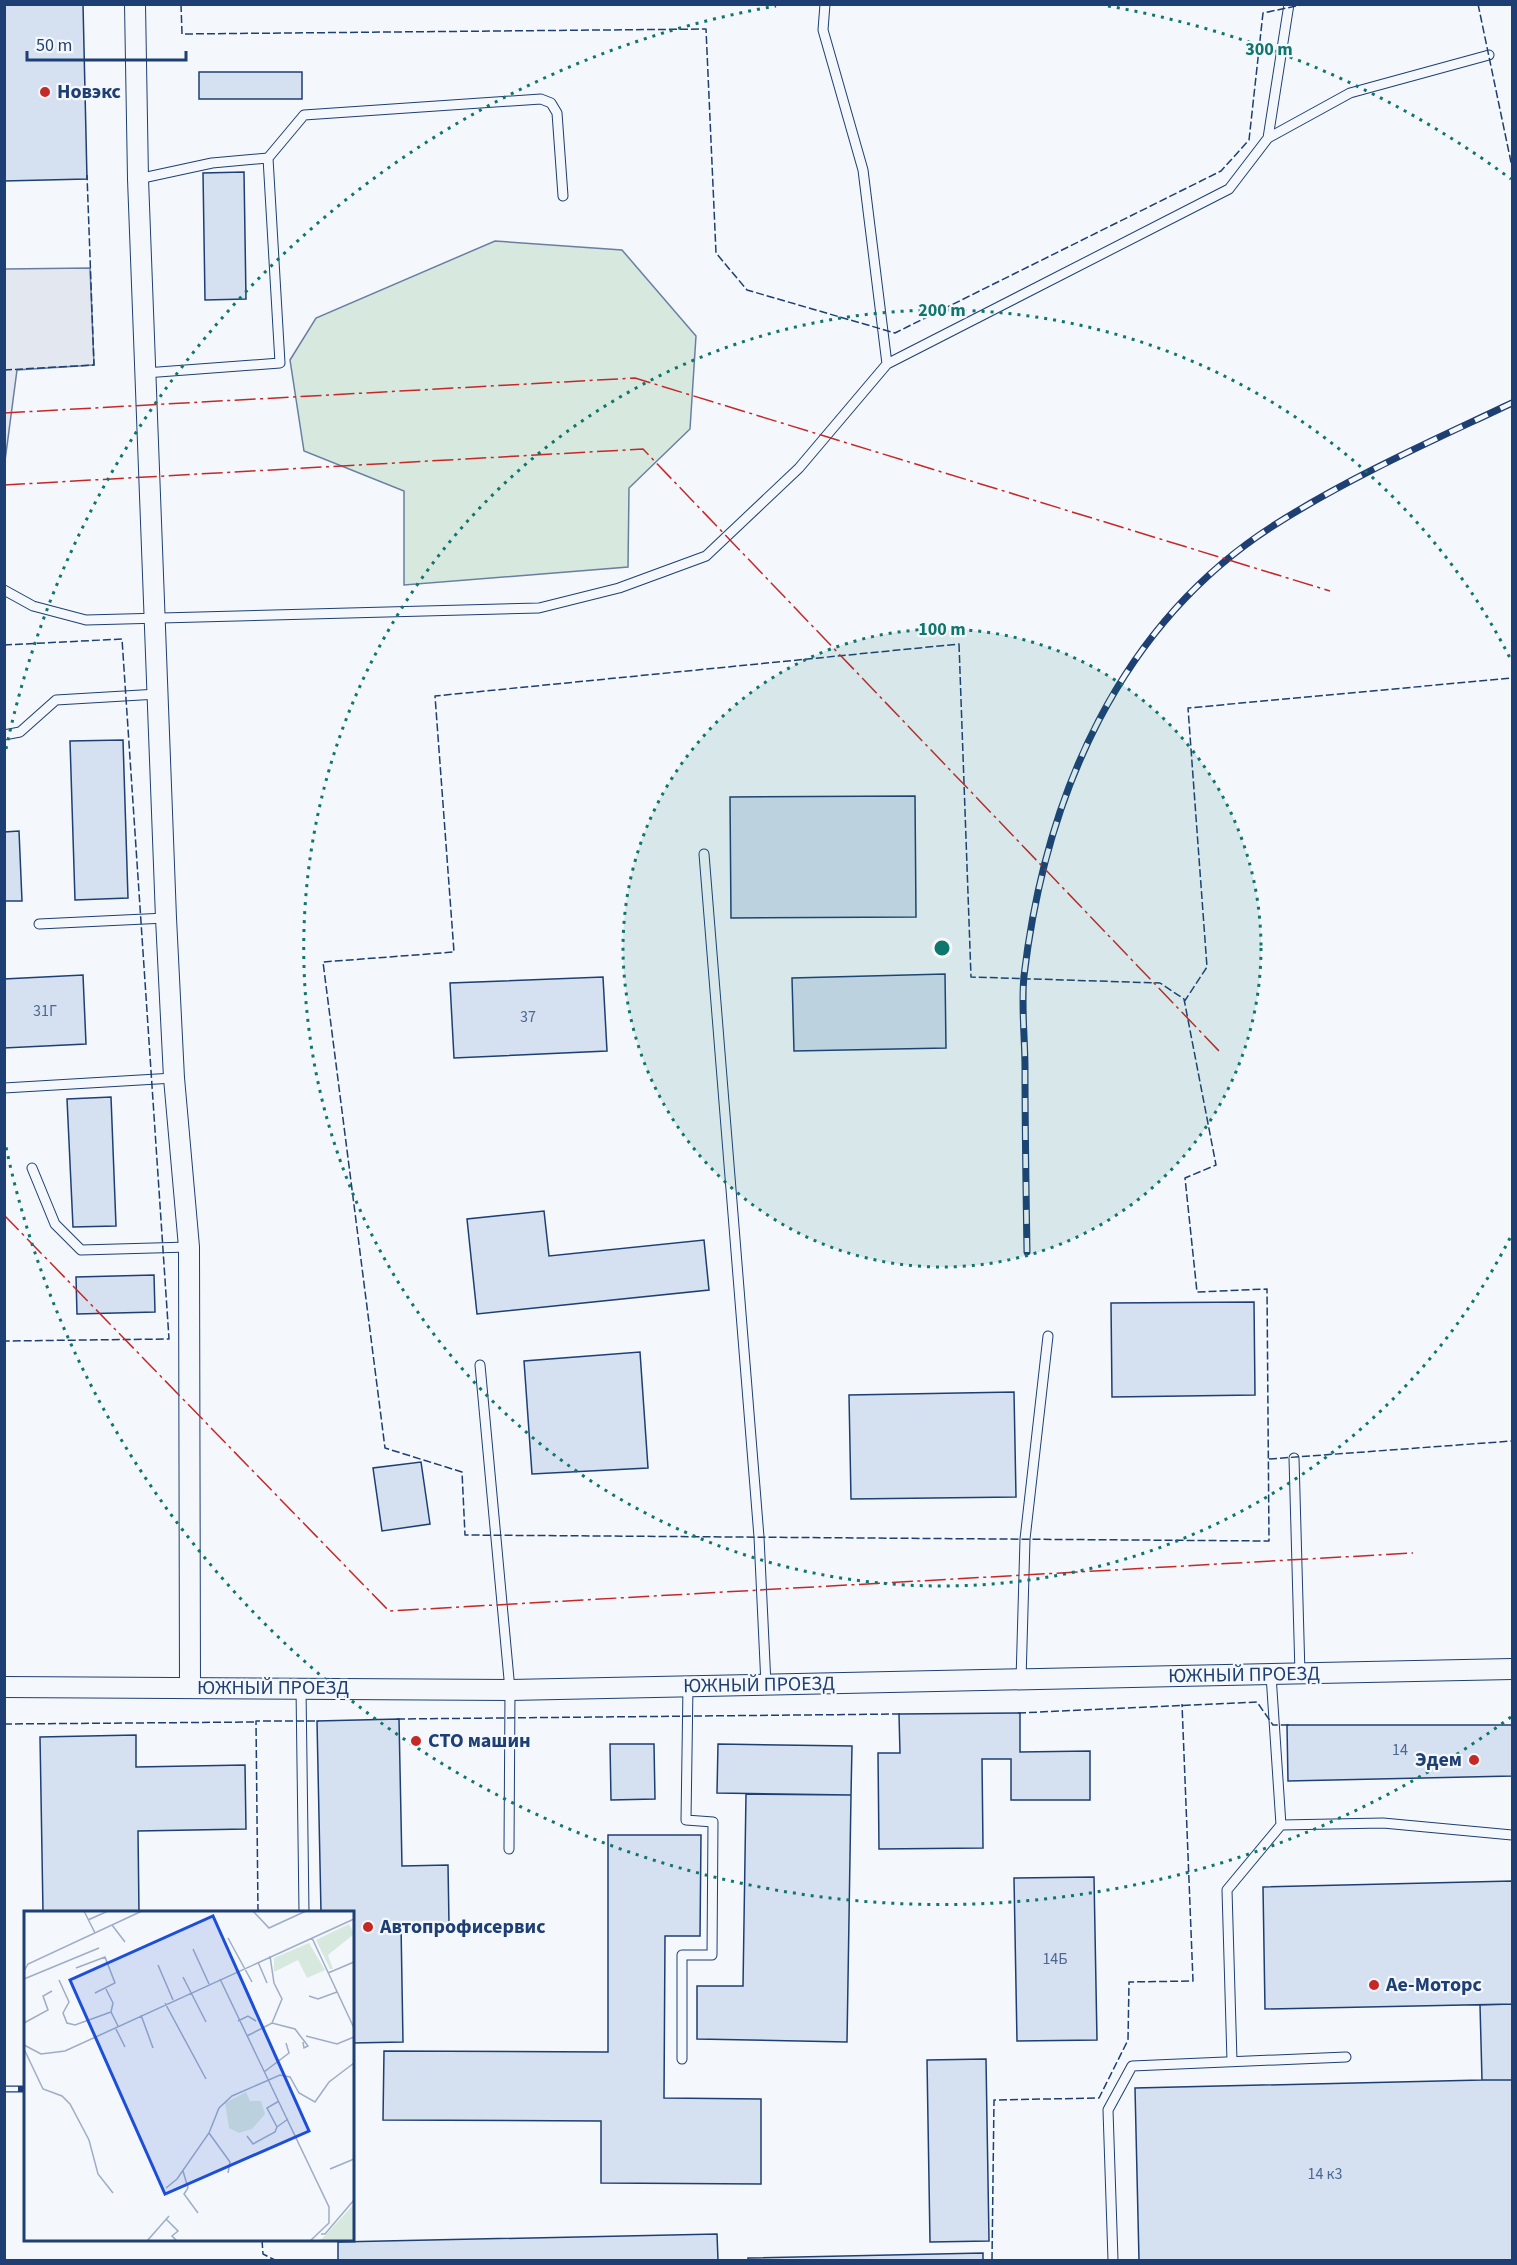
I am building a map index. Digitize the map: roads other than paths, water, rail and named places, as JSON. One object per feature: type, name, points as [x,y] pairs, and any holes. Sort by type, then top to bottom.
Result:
[{"type":"street","points":[[135,4],[138,179],[166,918],[174,1078],[189,1247],[190,1687]]},
{"type":"street","name":"ЮЖНЫЙ ПРОЕЗД","points":[[4,1688],[510,1690],[1512,1670]]},
{"type":"lane","points":[[825,4],[823,30],[863,170],[886,364]]},
{"type":"lane","points":[[1268,138],[1289,4]]},
{"type":"lane","points":[[4,590],[33,606],[86,620],[539,608],[619,588],[706,556],[798,468],[886,364],[1229,189],[1268,138],[1350,93],[1489,55]]},
{"type":"lane","points":[[145,373],[280,363],[268,158],[304,115],[542,99],[551,103],[557,113],[563,196]]},
{"type":"lane","points":[[138,179],[212,163],[268,158]]},
{"type":"lane","points":[[4,735],[20,732],[56,700],[158,694]]},
{"type":"lane","points":[[704,854],[759,1537],[766,1685]]},
{"type":"lane","points":[[39,924],[166,918]]},
{"type":"lane","points":[[4,1088],[174,1078]]},
{"type":"lane","points":[[32,1168],[55,1224],[81,1250],[189,1247]]},
{"type":"lane","points":[[1021,1680],[1025,1539],[1048,1336]]},
{"type":"lane","points":[[480,1365],[510,1690],[509,1849]]},
{"type":"lane","points":[[1294,1458],[1300,1674]]},
{"type":"lane","points":[[1232,2061],[1227,1890],[1281,1825],[1270,1675]]},
{"type":"lane","points":[[682,2058],[682,1955],[712,1955],[712,1822],[686,1820],[688,1686]]},
{"type":"lane","points":[[301,1688],[304,1911]]},
{"type":"lane","points":[[1281,1825],[1383,1823],[1512,1835]]},
{"type":"lane","points":[[1113,2260],[1108,2110],[1132,2066],[1346,2057]]},
{"type":"railway","points":[[1027,1252],[1024,976],[1034,909],[1050,844],[1072,780],[1099,720],[1133,663],[1173,611],[1221,565],[1276,524],[1334,490],[1512,403]]},
{"type":"railway","points":[[4,2089],[24,2089]]},
{"type":"place","name":"Новэкс","points":[[45,92]]},
{"type":"place","name":"СТО машин","points":[[416,1741]]},
{"type":"place","name":"Эдем","points":[[1474,1760]]},
{"type":"place","name":"Автопрофисервис","points":[[368,1927]]},
{"type":"place","name":"Ае-Моторс","points":[[1374,1985]]}]
